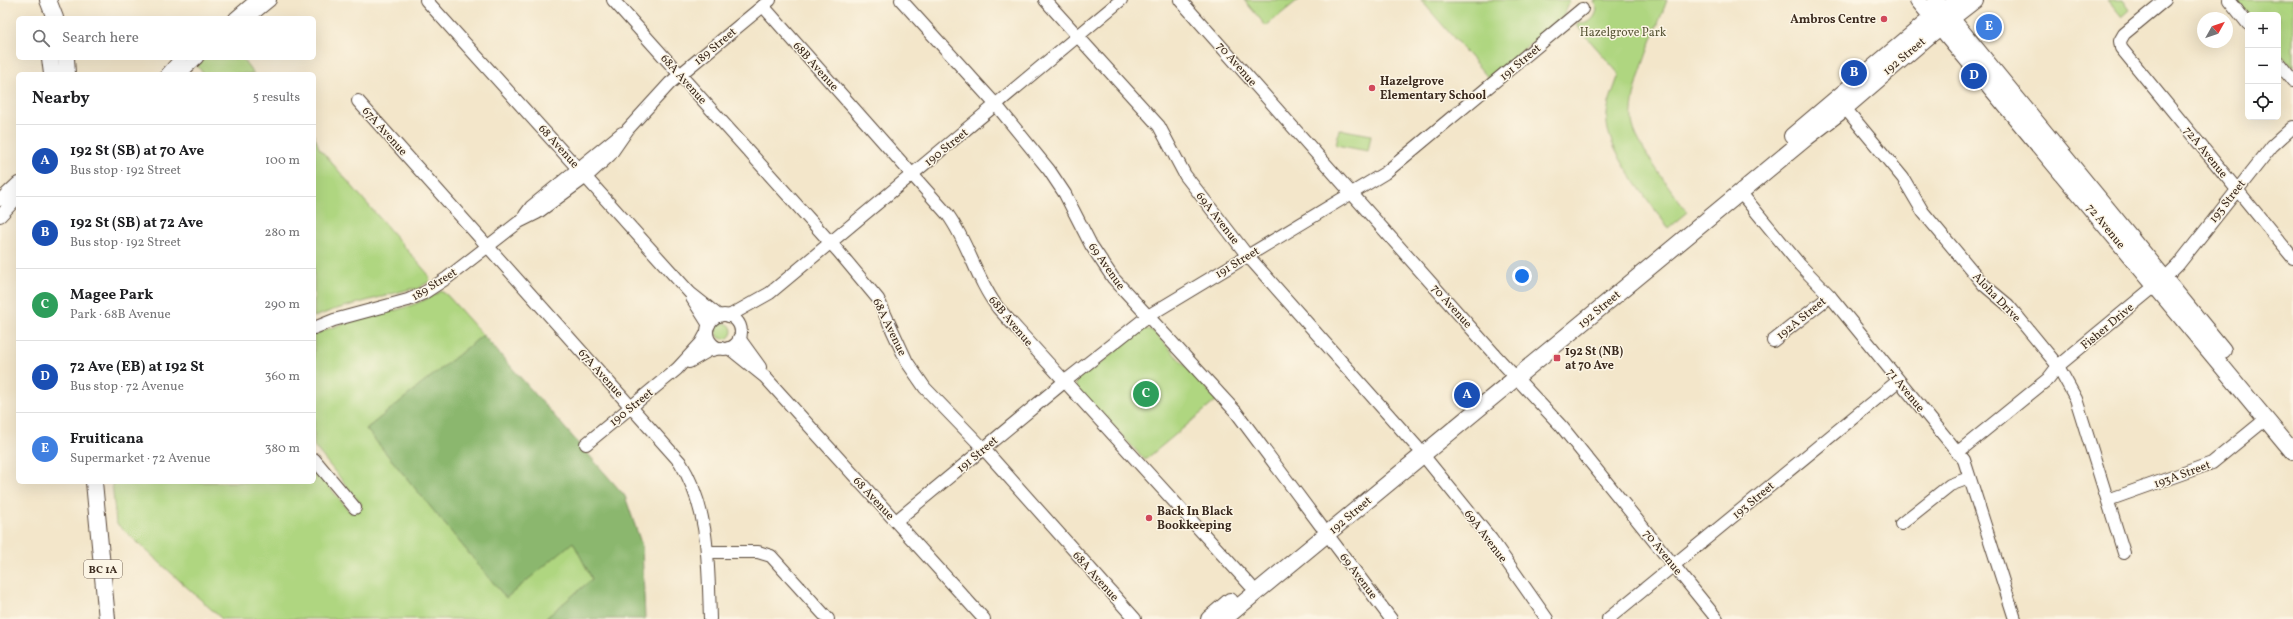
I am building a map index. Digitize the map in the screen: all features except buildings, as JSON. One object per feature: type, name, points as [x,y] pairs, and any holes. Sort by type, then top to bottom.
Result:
[{"type":"main road","points":[[44,0],[46,16]]},
{"type":"main road","points":[[48,0],[54,16]]},
{"type":"main road","name":"72 Avenue","points":[[1918,0],[1944,12],[2160,282],[2293,452]]},
{"type":"main road","name":"192 Street","points":[[1208,619],[1249,592],[1420,451],[1944,12],[1975,0]]},
{"type":"main road","name":"72 Avenue","points":[[1944,12],[2078,193],[2160,282]]},
{"type":"main road","name":"192 Street","points":[[1513,374],[1845,108],[1944,12]]},
{"type":"main road","points":[[50,60],[52,72]]},
{"type":"main road","points":[[66,60],[67,72]]},
{"type":"main road","points":[[2160,282],[2214,348],[2232,361],[2293,435]]},
{"type":"main road","name":"192 Street","points":[[1324,530],[1402,459],[1420,451]]},
{"type":"main road","name":"BC 1A","points":[[94,484],[107,619]]},
{"type":"main road","points":[[98,520],[103,484]]},
{"type":"main road","name":"192 Street","points":[[1224,619],[1249,592]]},
{"type":"street","points":[[236,16],[256,0]]},
{"type":"street","points":[[250,16],[270,0]]},
{"type":"street","name":"68 Avenue","points":[[426,0],[690,293],[724,316]]},
{"type":"street","name":"68A Avenue","points":[[613,0],[831,243],[878,299],[907,362],[925,388],[983,448],[1135,619]]},
{"type":"street","name":"69 Avenue","points":[[901,0],[997,106],[1057,181],[1091,245],[1113,278],[1249,428],[1391,619]]},
{"type":"street","name":"69A Avenue","points":[[1045,0],[1159,126],[1185,175],[1247,255],[1420,451],[1491,539],[1547,619]]},
{"type":"street","name":"190 Street","points":[[724,316],[770,293],[997,106],[1121,0]]},
{"type":"street","name":"70 Avenue","points":[[1180,0],[1351,194],[1562,427],[1717,619]]},
{"type":"street","name":"72A Avenue","points":[[2165,0],[2124,34],[2120,44],[2125,53],[2293,258]]},
{"type":"street","points":[[2229,0],[2245,20]]},
{"type":"street","name":"189 Street","points":[[316,327],[334,320],[388,306],[420,295],[440,283],[519,222],[531,207],[610,155],[628,129],[663,90],[766,3]]},
{"type":"street","name":"68B Avenue","points":[[766,3],[913,174],[962,234],[988,296],[1064,382],[1178,504],[1249,592]]},
{"type":"street","name":"191 Street","points":[[896,521],[1064,382],[1148,316],[1247,255],[1351,194],[1401,161],[1582,9]]},
{"type":"street","points":[[169,72],[180,60]]},
{"type":"street","points":[[182,72],[195,60]]},
{"type":"street","points":[[2281,66],[2293,81]]},
{"type":"street","name":"67A Avenue","points":[[358,101],[671,450],[690,479],[703,516],[707,552],[710,619]]},
{"type":"street","name":"Aloha Drive","points":[[1845,108],[1904,178],[1918,206],[1984,285],[2008,305],[2058,366],[2076,399],[2124,553]]},
{"type":"street","name":"193 Street","points":[[2160,282],[2178,265],[2236,189],[2272,146],[2293,127]]},
{"type":"street","points":[[0,200],[16,185]]},
{"type":"street","name":"71 Avenue","points":[[1740,192],[1800,265],[1830,296],[1964,460],[2015,619]]},
{"type":"street","points":[[0,216],[16,199]]},
{"type":"street","name":"Fisher Drive","points":[[1957,452],[2048,379],[2058,366],[2160,282]]},
{"type":"street","name":"68 Avenue","points":[[690,293],[708,329]]},
{"type":"street","name":"190 Street","points":[[740,333],[770,293]]},
{"type":"street","name":"192A Street","points":[[1773,341],[1830,296]]},
{"type":"street","points":[[724,316],[736,321],[740,333],[725,348],[710,341],[708,329],[712,320],[724,316]]},
{"type":"street","name":"190 Street","points":[[586,444],[677,369],[701,343],[708,329]]},
{"type":"street","name":"68 Avenue","points":[[740,333],[758,362],[765,377]]},
{"type":"street","name":"68 Avenue","points":[[725,348],[765,377],[984,619]]},
{"type":"street","name":"190 Street","points":[[677,369],[708,351],[725,348]]},
{"type":"street","name":"193 Street","points":[[1608,619],[1898,381]]},
{"type":"street","name":"193A Street","points":[[2108,500],[2212,463],[2266,419]]},
{"type":"street","points":[[316,461],[354,508]]},
{"type":"street","points":[[1901,524],[1950,485],[1969,478]]},
{"type":"street","points":[[707,552],[758,552],[771,556],[828,619]]},
{"type":"green space","points":[[1244,0],[1298,0],[1266,26]]},
{"type":"green space","name":"Hazelgrove Park","points":[[1421,0],[1570,0],[1563,17],[1503,66],[1491,81]]},
{"type":"green space","name":"Hazelgrove Park","points":[[1594,0],[1667,0],[1643,63],[1634,99],[1632,114],[1633,126],[1636,135],[1657,169],[1687,212],[1668,228],[1632,178],[1615,150],[1610,136],[1607,124],[1607,111],[1619,74],[1578,27],[1577,23],[1587,23],[1594,17],[1597,10]]},
{"type":"green space","points":[[2108,0],[2123,0],[2130,10],[2122,17]]},
{"type":"green space","points":[[2237,0],[2293,0],[2293,68],[2281,54],[2281,12],[2247,12]]},
{"type":"green space","points":[[204,60],[244,60],[252,72],[202,72],[197,66]]},
{"type":"green space","points":[[1339,129],[1371,135],[1368,151],[1336,145]]},
{"type":"green space","points":[[316,140],[319,148],[428,274],[430,281],[417,289],[410,289],[333,310],[316,316]]},
{"type":"green space","points":[[441,291],[447,295],[483,335],[366,429],[506,598],[573,541],[592,579],[545,619],[222,619],[116,523],[112,484],[316,484],[316,471],[351,513],[362,505],[316,448],[316,334],[329,328],[394,311],[426,299]]},
{"type":"green space","points":[[724,323],[730,325],[732,331],[730,337],[724,339],[718,337],[716,331],[718,325]]},
{"type":"green space","points":[[1141,327],[1153,331],[1217,400],[1145,460],[1076,387],[1080,376],[1091,371],[1126,343],[1129,337]]},
{"type":"green space","points":[[483,335],[625,496],[642,546],[645,619],[545,619],[592,579],[573,542],[506,598],[366,429]]},
{"type":"place","name":"Ambros Centre","points":[[1884,19]]},
{"type":"place","name":"Fruiticana","points":[[1989,27]]},
{"type":"place","name":"192 St (SB) at 72 Ave","points":[[1854,73]]},
{"type":"place","name":"72 Ave (EB) at 192 St","points":[[1974,76]]},
{"type":"place","name":"Hazelgrove Elementary School","points":[[1372,88]]},
{"type":"place","name":"192 St (NB) at 70 Ave","points":[[1557,358]]},
{"type":"place","name":"Magee Park","points":[[1146,394]]},
{"type":"place","name":"192 St (SB) at 70 Ave","points":[[1467,395]]},
{"type":"place","name":"Back In Black Bookkeeping","points":[[1149,518]]}]
